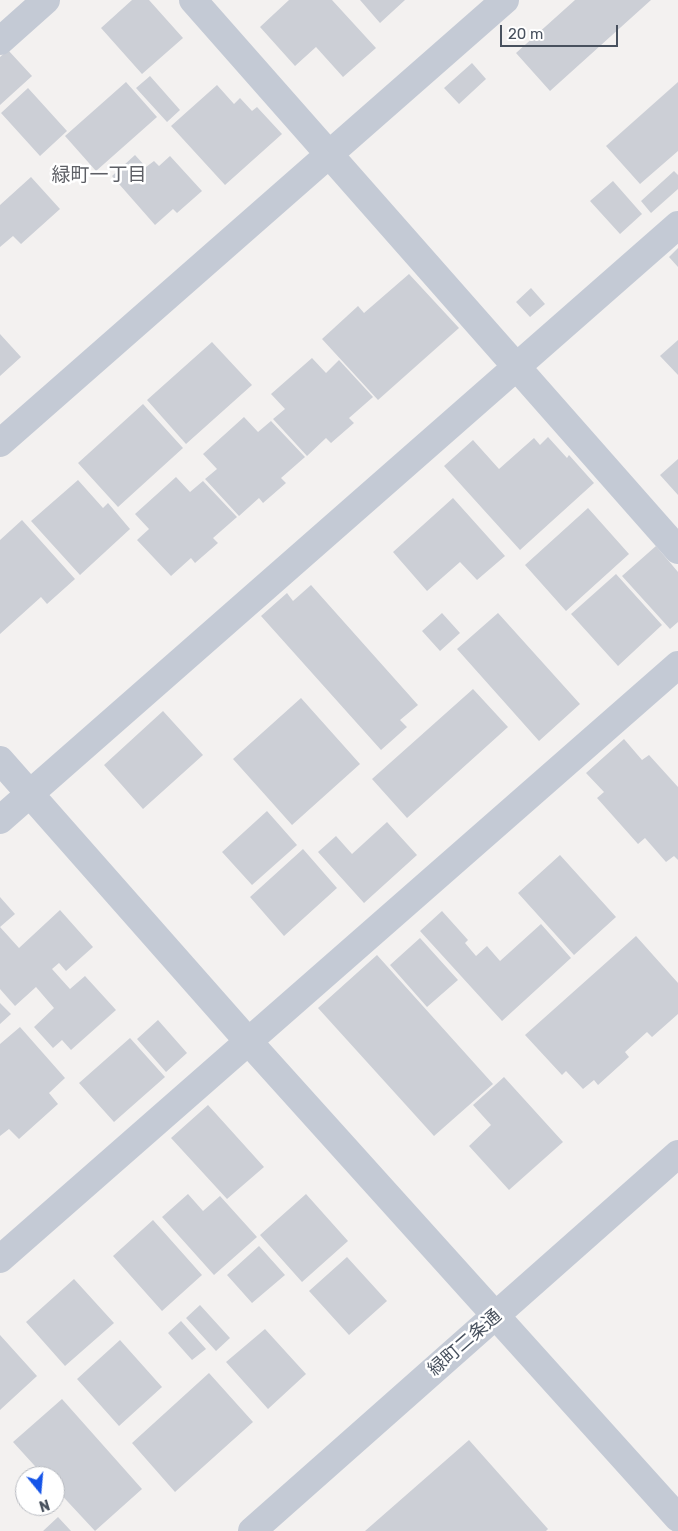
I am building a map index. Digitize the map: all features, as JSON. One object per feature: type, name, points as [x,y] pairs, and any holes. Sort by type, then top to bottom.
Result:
[{"type":"street","points":[[0,41],[46,0]]},
{"type":"street","points":[[193,0],[678,550]]},
{"type":"street","points":[[0,443],[505,0]]},
{"type":"street","points":[[0,820],[678,226]]},
{"type":"street","points":[[0,1259],[678,665]]},
{"type":"street","points":[[0,760],[248,1041],[678,1518]]},
{"type":"street","name":"緑町二条通","points":[[252,1531],[678,1154]]},
{"type":"building","points":[[132,0],[149,0],[183,38],[142,74],[101,28]]},
{"type":"building","points":[[289,0],[332,0],[376,48],[343,77],[316,47],[295,66],[260,27]]},
{"type":"building","points":[[360,0],[405,0],[380,23]]},
{"type":"building","points":[[575,0],[651,0],[550,91],[516,53]]},
{"type":"building","points":[[8,50],[32,76],[0,105],[0,57]]},
{"type":"building","points":[[472,63],[486,79],[459,104],[444,88]]},
{"type":"building","points":[[150,76],[180,110],[167,122],[136,88]]},
{"type":"building","points":[[126,82],[157,117],[96,171],[65,136]]},
{"type":"building","points":[[678,82],[678,151],[640,184],[606,146]]},
{"type":"building","points":[[217,85],[234,104],[240,98],[252,111],[257,107],[282,134],[225,185],[171,126]]},
{"type":"building","points":[[28,88],[67,131],[40,156],[1,113]]},
{"type":"building","points":[[135,155],[146,167],[154,161],[159,166],[170,156],[202,191],[177,213],[173,209],[155,225],[112,176]]},
{"type":"building","points":[[674,171],[678,175],[678,189],[651,213],[641,201]]},
{"type":"building","points":[[31,177],[60,209],[21,244],[13,236],[0,247],[0,205]]},
{"type":"building","points":[[613,181],[642,214],[620,234],[590,201]]},
{"type":"building","points":[[678,248],[678,267],[669,257]]},
{"type":"building","points":[[409,274],[459,328],[378,400],[322,339],[358,306],[364,313]]},
{"type":"building","points":[[531,288],[545,304],[530,317],[516,302]]},
{"type":"building","points":[[0,334],[21,357],[0,376]]},
{"type":"building","points":[[678,340],[678,375],[660,356]]},
{"type":"building","points":[[212,342],[252,385],[186,444],[147,400]]},
{"type":"building","points":[[312,358],[326,373],[339,360],[373,397],[349,418],[354,423],[331,443],[326,438],[307,456],[273,419],[285,409],[271,394]]},
{"type":"building","points":[[143,404],[183,448],[118,507],[78,463]]},
{"type":"building","points":[[244,417],[258,432],[271,421],[305,457],[281,478],[286,483],[263,503],[259,498],[239,516],[205,479],[217,469],[203,454]]},
{"type":"building","points":[[548,437],[567,458],[569,455],[594,483],[520,550],[444,466],[473,440],[499,469],[534,438],[540,445]]},
{"type":"building","points":[[678,459],[678,495],[660,475]]},
{"type":"building","points":[[176,477],[190,492],[203,481],[237,517],[213,538],[218,543],[195,563],[191,558],[171,576],[137,540],[149,529],[135,514]]},
{"type":"building","points":[[78,480],[103,508],[108,503],[130,529],[80,575],[31,521]]},
{"type":"building","points":[[453,498],[505,556],[477,580],[460,562],[427,591],[393,552]]},
{"type":"building","points":[[588,508],[629,554],[566,611],[525,565]]},
{"type":"building","points":[[22,520],[75,579],[47,604],[41,597],[0,634],[0,540]]},
{"type":"building","points":[[656,546],[678,572],[678,622],[670,629],[622,576]]},
{"type":"building","points":[[616,574],[662,625],[618,666],[571,614]]},
{"type":"building","points":[[311,585],[418,705],[400,720],[407,727],[381,750],[261,616],[287,593],[293,601]]},
{"type":"building","points":[[442,613],[460,633],[440,651],[422,631]]},
{"type":"building","points":[[498,613],[580,704],[539,741],[457,649]]},
{"type":"building","points":[[473,689],[508,727],[407,818],[372,779]]},
{"type":"building","points":[[301,698],[360,764],[292,825],[233,759]]},
{"type":"building","points":[[163,711],[203,755],[143,809],[104,765]]},
{"type":"building","points":[[624,739],[642,760],[649,755],[678,787],[678,860],[674,856],[666,862],[645,838],[638,844],[597,798],[604,792],[586,773]]},
{"type":"building","points":[[267,811],[297,845],[252,885],[222,852]]},
{"type":"building","points":[[387,822],[417,855],[364,903],[318,852],[336,836],[352,854]]},
{"type":"building","points":[[303,849],[337,888],[284,936],[250,897]]},
{"type":"building","points":[[560,855],[616,917],[574,955],[518,893]]},
{"type":"building","points":[[0,897],[15,914],[0,927]]},
{"type":"building","points":[[60,910],[93,947],[66,971],[59,963],[52,969],[70,989],[85,976],[116,1010],[71,1050],[62,1040],[53,1048],[34,1027],[54,1008],[36,987],[15,1006],[0,989],[0,927],[19,948]]},
{"type":"building","points":[[442,911],[468,940],[465,943],[476,956],[487,946],[500,961],[541,924],[571,958],[502,1021],[420,931]]},
{"type":"building","points":[[636,936],[678,983],[678,1014],[652,1037],[647,1032],[625,1052],[629,1057],[598,1085],[594,1080],[583,1089],[566,1071],[562,1075],[525,1035]]},
{"type":"building","points":[[420,938],[458,980],[427,1007],[390,965]]},
{"type":"building","points":[[377,955],[493,1084],[434,1136],[318,1008]]},
{"type":"building","points":[[0,1003],[11,1014],[0,1024]]},
{"type":"building","points":[[158,1020],[187,1053],[166,1072],[137,1039]]},
{"type":"building","points":[[20,1027],[65,1078],[49,1093],[58,1104],[19,1139],[9,1129],[0,1136],[0,1044]]},
{"type":"building","points":[[130,1038],[165,1077],[114,1122],[79,1083]]},
{"type":"building","points":[[504,1077],[563,1142],[509,1190],[469,1146],[491,1125],[473,1105]]},
{"type":"building","points":[[208,1105],[264,1167],[227,1199],[171,1138]]},
{"type":"building","points":[[188,1194],[203,1211],[220,1196],[257,1237],[214,1275],[162,1217]]},
{"type":"building","points":[[306,1194],[348,1241],[302,1282],[260,1235]]},
{"type":"building","points":[[153,1220],[202,1275],[162,1311],[113,1256]]},
{"type":"building","points":[[259,1246],[285,1275],[252,1303],[227,1275]]},
{"type":"building","points":[[347,1257],[387,1301],[349,1335],[309,1291]]},
{"type":"building","points":[[74,1279],[114,1323],[65,1366],[26,1322]]},
{"type":"building","points":[[200,1305],[230,1338],[216,1351],[186,1318]]},
{"type":"building","points":[[181,1321],[206,1349],[192,1360],[168,1333]]},
{"type":"building","points":[[265,1329],[306,1374],[268,1409],[226,1362]]},
{"type":"building","points":[[0,1335],[37,1376],[0,1410]]},
{"type":"building","points":[[120,1340],[162,1387],[119,1426],[77,1379]]},
{"type":"building","points":[[209,1373],[253,1422],[175,1492],[132,1443]]},
{"type":"building","points":[[62,1399],[142,1489],[95,1531],[65,1499],[65,1466],[35,1466],[13,1442]]},
{"type":"building","points":[[469,1440],[548,1529],[546,1531],[365,1531]]},
{"type":"building","points":[[58,1517],[71,1531],[43,1531]]},
{"type":"district","name":"緑町一丁目","points":[[99,176]]}]
